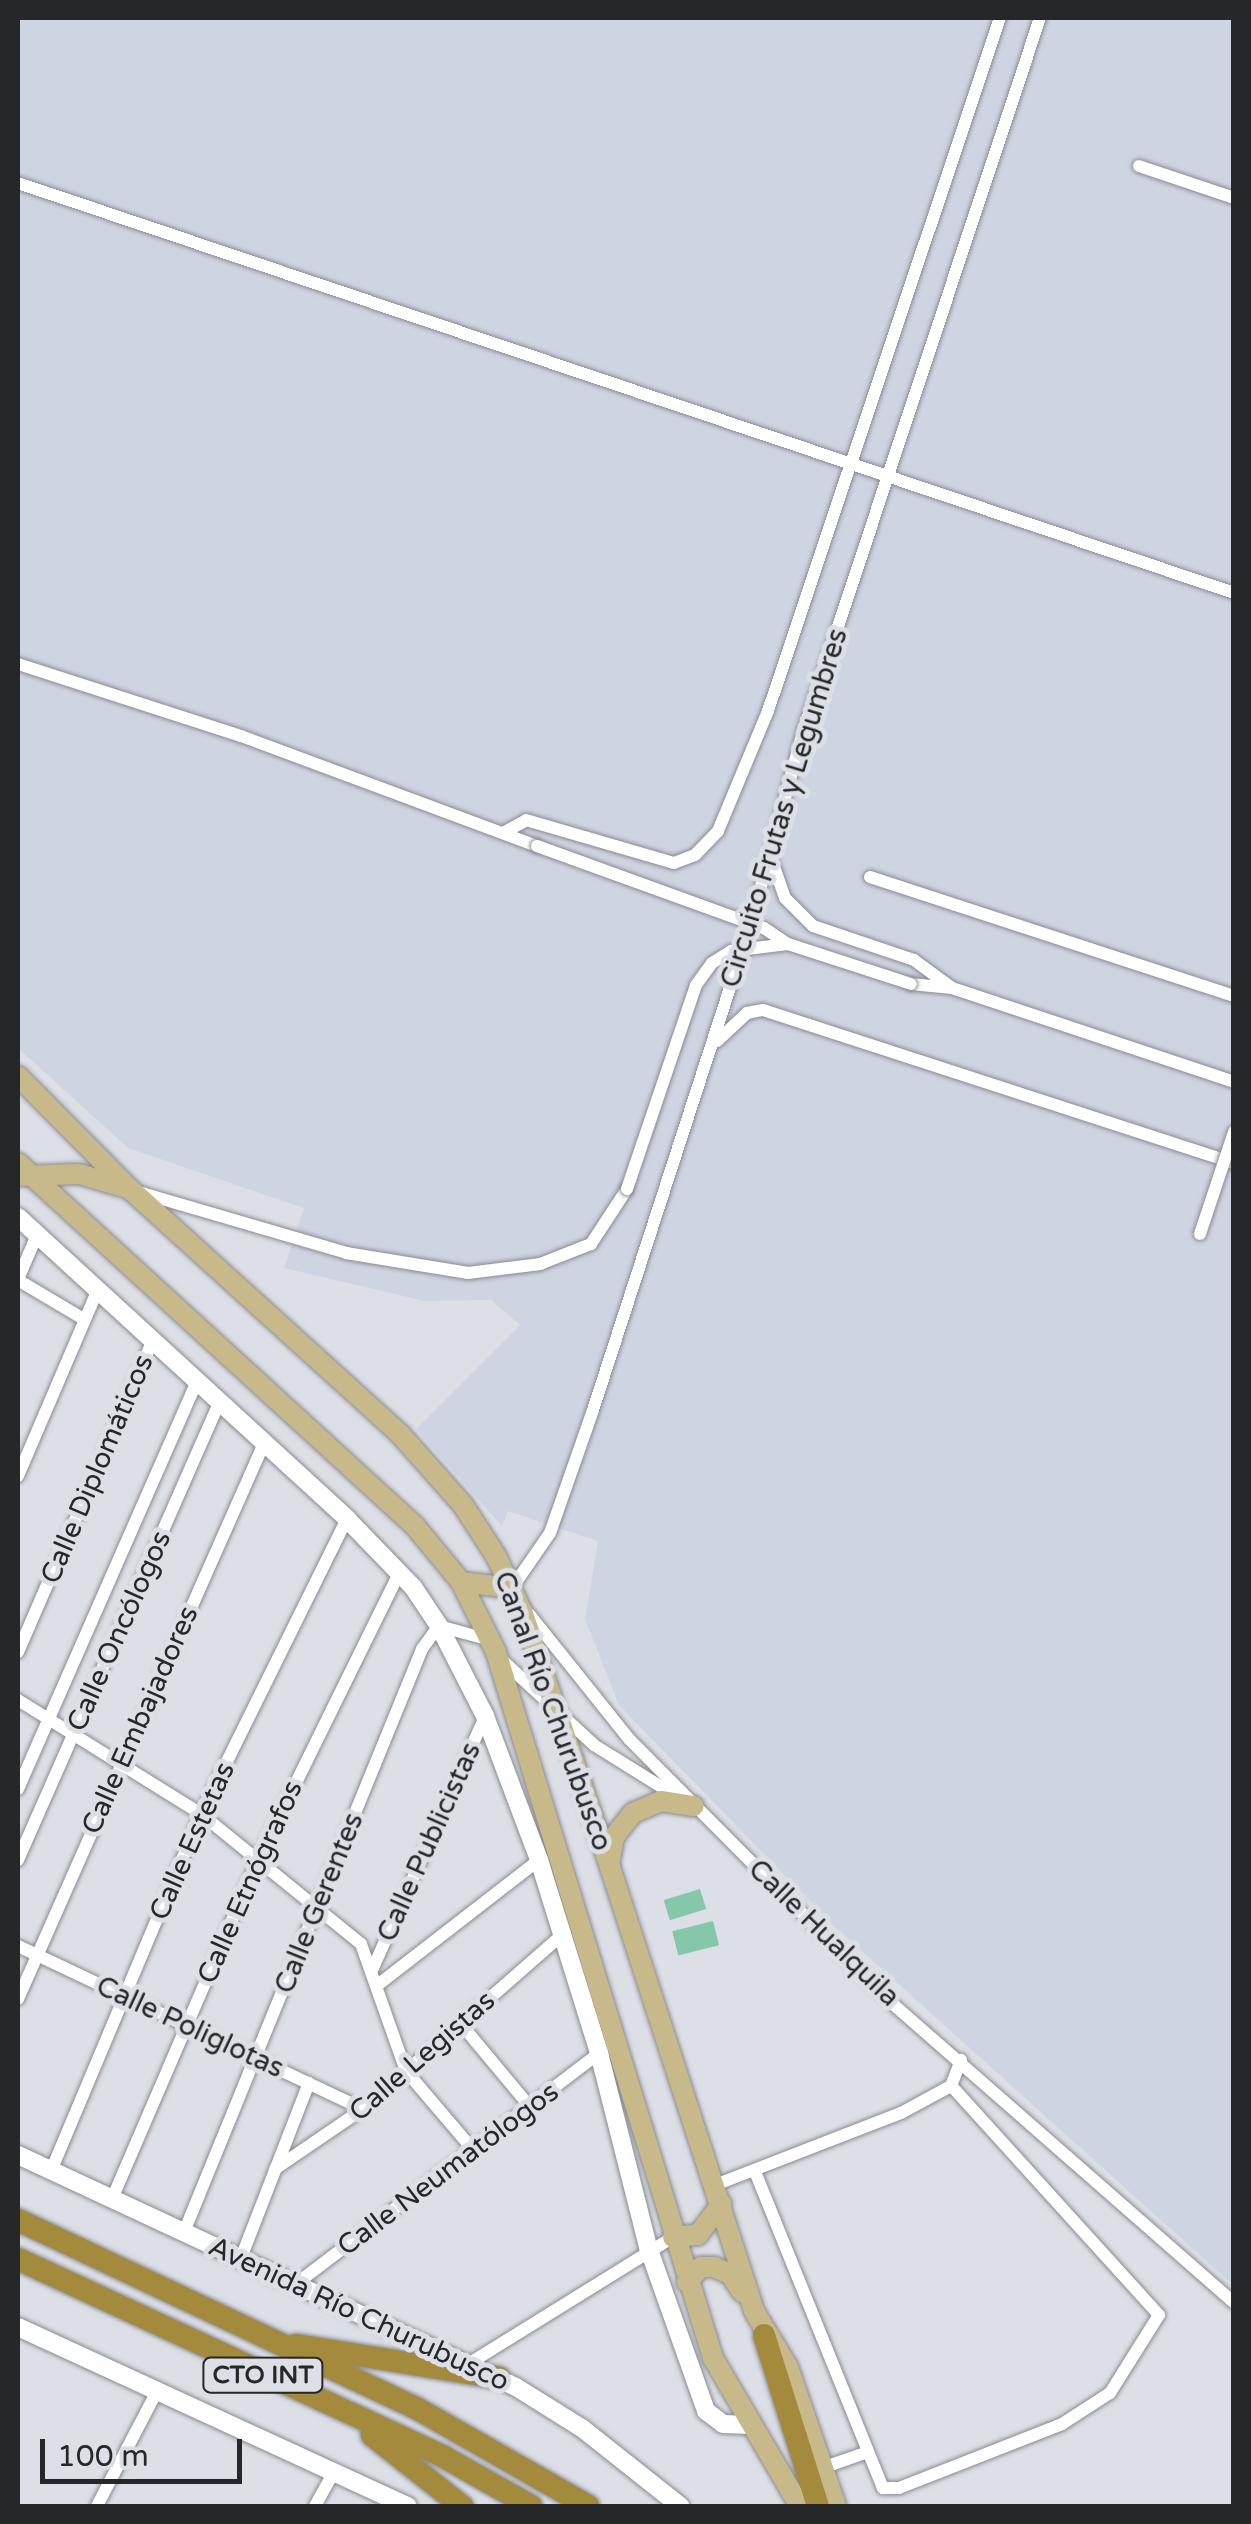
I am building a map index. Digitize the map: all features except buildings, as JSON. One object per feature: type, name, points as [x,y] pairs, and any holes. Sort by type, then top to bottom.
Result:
[{"type":"highway","name":"CTO INT","points":[[18,2220],[491,2446],[588,2506]]},
{"type":"highway","name":"CTO INT","points":[[18,2259],[340,2412],[444,2456],[531,2506]]},
{"type":"highway","points":[[764,2335],[815,2471],[818,2506]]},
{"type":"highway","points":[[284,2344],[500,2378]]},
{"type":"highway","points":[[340,2412],[462,2506]]},
{"type":"main road","name":"Canal Río Churubusco","points":[[18,1076],[131,1190],[422,1457],[474,1522],[512,1588],[558,1715],[764,2335]]},
{"type":"main road","name":"Canal Río Churubusco","points":[[21,1172],[414,1526],[461,1582],[493,1646],[712,2358],[800,2506]]},
{"type":"main road","points":[[21,1172],[79,1174],[131,1190]]},
{"type":"main road","points":[[461,1582],[512,1588]]},
{"type":"main road","points":[[610,1867],[614,1837],[633,1813],[661,1801],[692,1804]]},
{"type":"main road","points":[[673,2238],[698,2235],[718,2194]]},
{"type":"main road","points":[[687,2282],[702,2267],[726,2271],[754,2311]]},
{"type":"main road","points":[[815,2471],[836,2506]]},
{"type":"street","points":[[503,834],[526,820],[674,863],[704,848],[718,831],[768,711],[1000,18]]},
{"type":"street","name":"Circuito Frutas y Legumbres","points":[[512,1588],[540,1555],[561,1505],[771,858],[803,732],[1040,18]]},
{"type":"street","points":[[1139,166],[1234,198]]},
{"type":"street","points":[[18,183],[1234,593]]},
{"type":"street","points":[[18,664],[241,736],[764,928],[788,944],[911,984],[952,988],[1234,1082]]},
{"type":"street","points":[[771,858],[785,898],[814,926],[914,960],[952,988]]},
{"type":"street","points":[[870,878],[1234,996]]},
{"type":"street","points":[[131,1190],[346,1253],[468,1273],[540,1264],[591,1244],[627,1189],[696,985],[731,951],[788,944]]},
{"type":"street","points":[[712,1046],[746,1013],[763,1010],[1234,1163]]},
{"type":"street","points":[[1200,1234],[1234,1132]]},
{"type":"street","points":[[18,1217],[347,1518],[400,1572],[439,1626],[485,1716],[539,1860],[600,2054],[648,2247],[706,2411],[723,2424],[751,2424]]},
{"type":"street","points":[[37,1235],[18,1280],[85,1320]]},
{"type":"street","points":[[18,1476],[96,1292]]},
{"type":"street","name":"Calle Diplomáticos","points":[[18,1652],[153,1340]]},
{"type":"street","points":[[18,1789],[198,1380]]},
{"type":"street","name":"Calle Oncólogos","points":[[18,1860],[220,1401]]},
{"type":"street","name":"Calle Embajadores","points":[[18,1999],[265,1441]]},
{"type":"street","name":"Calle Estetas","points":[[51,2171],[201,1814],[347,1518]]},
{"type":"street","name":"Calle Etnógrafos","points":[[112,2199],[258,1860],[400,1572]]},
{"type":"street","name":"Calle Hualquila","points":[[512,1588],[598,1704],[886,1998],[962,2060],[1234,2303]]},
{"type":"street","points":[[439,1626],[493,1646]]},
{"type":"street","name":"Calle Gerentes","points":[[184,2232],[414,1668],[439,1626]]},
{"type":"street","name":"Calle Hualquila","points":[[493,1646],[558,1715],[620,1763],[692,1804]]},
{"type":"street","points":[[18,1700],[201,1814],[361,1944],[380,1984],[406,2070],[474,2151]]},
{"type":"street","name":"Calle Publicistas","points":[[373,1968],[485,1716]]},
{"type":"street","points":[[380,1984],[539,1860]]},
{"type":"street","name":"Calle Legistas","points":[[276,2169],[363,2109],[562,1934]]},
{"type":"street","name":"Calle Poliglotas","points":[[18,1946],[363,2109]]},
{"type":"street","points":[[461,2024],[531,2108]]},
{"type":"street","name":"Calle Neumatólogos","points":[[296,2284],[600,2054]]},
{"type":"street","points":[[951,2086],[954,2066],[962,2060]]},
{"type":"street","points":[[240,2258],[309,2083]]},
{"type":"street","points":[[718,2194],[951,2086]]},
{"type":"street","points":[[756,2174],[865,2452],[883,2488],[899,2488],[1062,2424],[1110,2393],[1157,2322],[1156,2308],[951,2086]]},
{"type":"street","name":"Avenida Río Churubusco","points":[[18,2156],[500,2378],[584,2429],[680,2506]]},
{"type":"street","points":[[470,2363],[648,2247],[673,2238]]},
{"type":"street","name":"CTO INT","points":[[18,2327],[408,2506]]},
{"type":"street","points":[[97,2506],[157,2391]]},
{"type":"street","points":[[815,2471],[865,2452]]},
{"type":"street","points":[[316,2506],[334,2472]]},
{"type":"shaded area","points":[[18,18],[1233,18],[1233,2285],[833,1925],[619,1705],[585,1619],[598,1541],[508,1511],[502,1526],[416,1429],[520,1325],[491,1300],[425,1301],[284,1268],[304,1208],[128,1148],[18,1048]]},
{"type":"green space","points":[[700,1889],[706,1909],[670,1920],[664,1900]]},
{"type":"green space","points":[[713,1921],[719,1945],[678,1955],[672,1931]]}]
